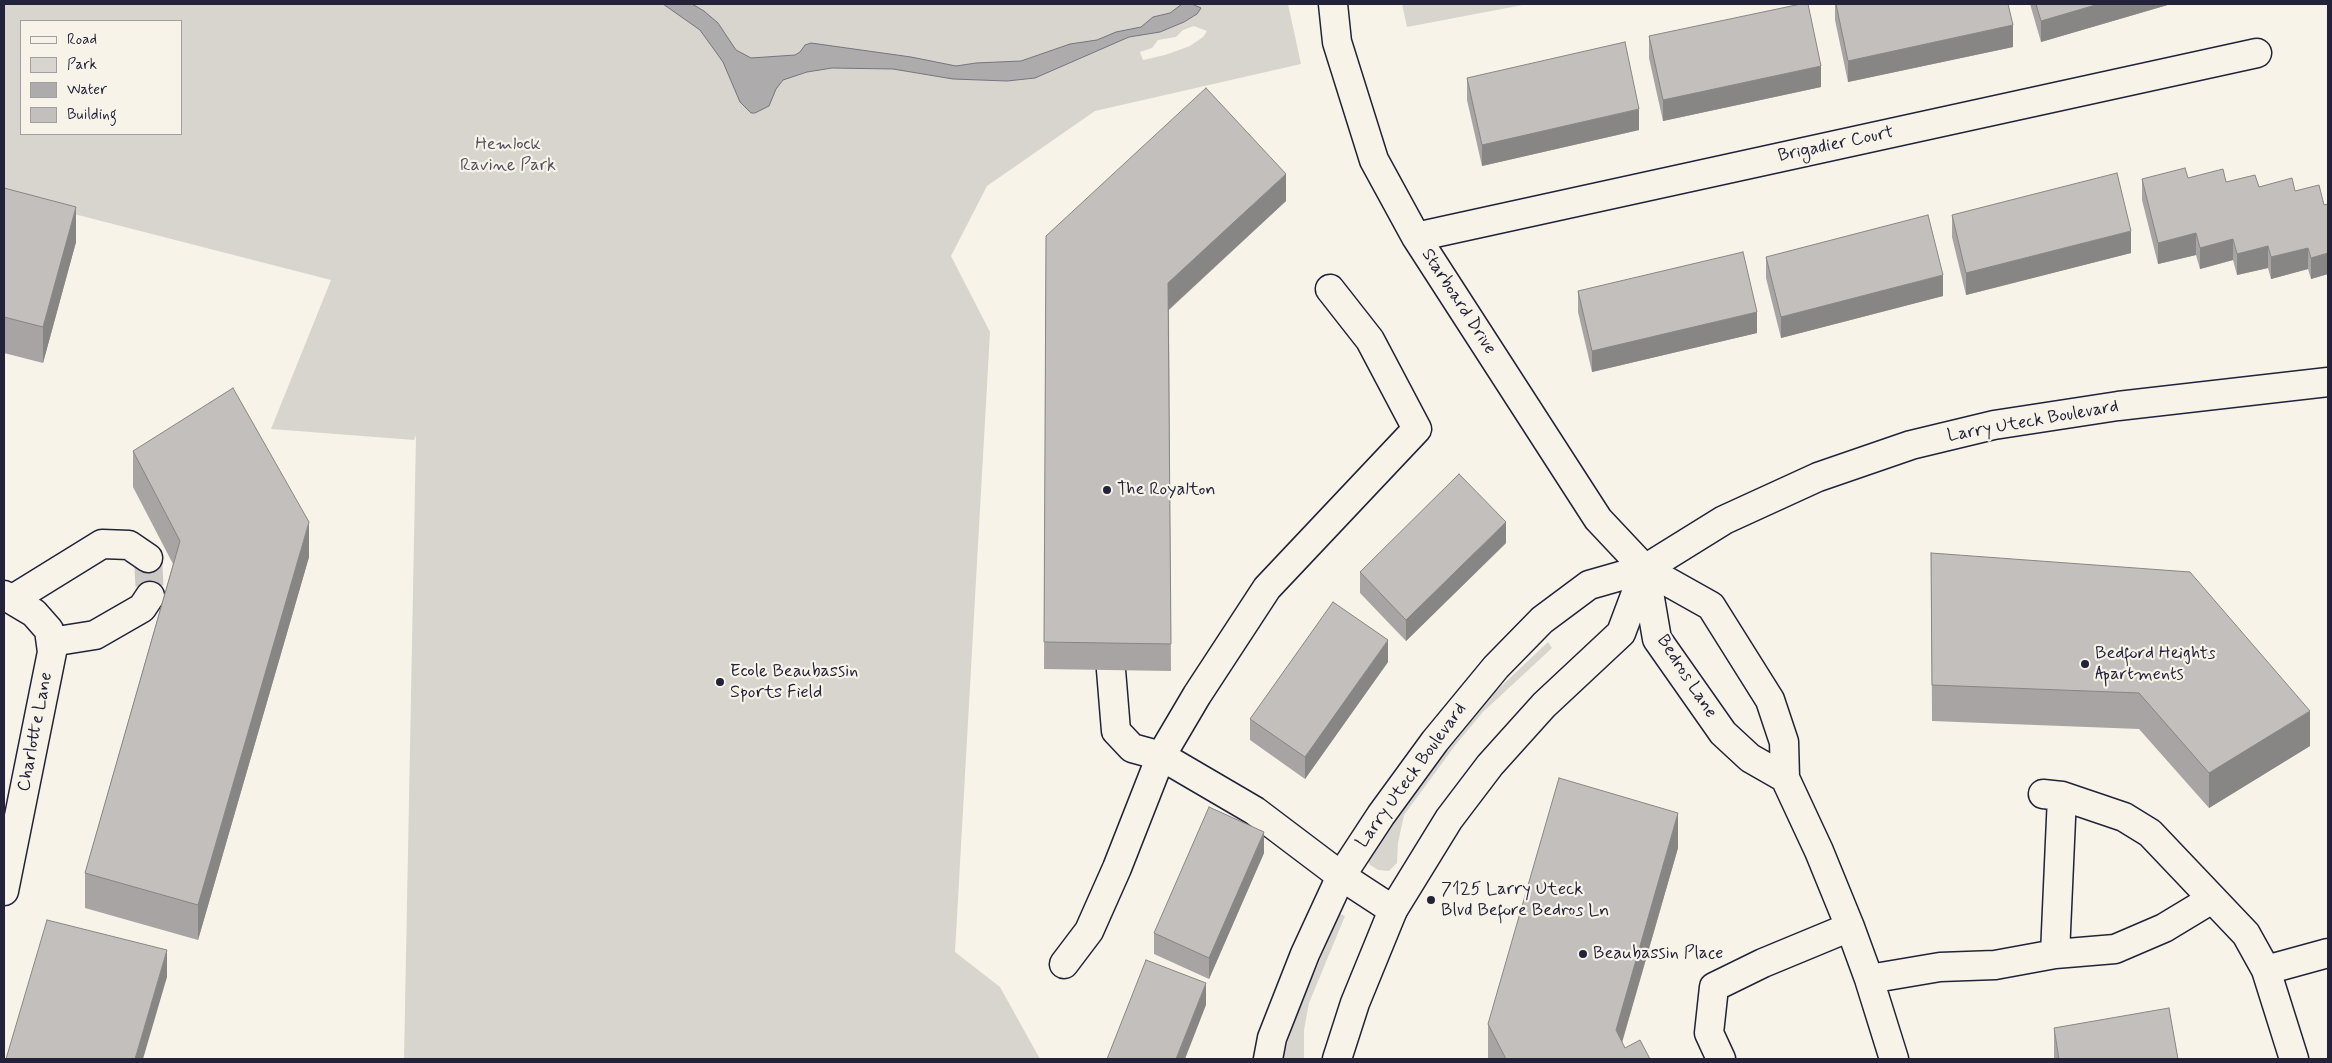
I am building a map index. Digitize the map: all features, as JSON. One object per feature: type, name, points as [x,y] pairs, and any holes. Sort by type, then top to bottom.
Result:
[{"type":"street","name":"Starboard Drive","points":[[1333,4],[1337,42],[1374,160],[1416,237],[1598,519],[1645,570]]},
{"type":"street","name":"Brigadier Court","points":[[1416,237],[2256,53]]},
{"type":"street","points":[[1064,964],[1089,931],[1117,868],[1161,756],[1197,695],[1267,588],[1417,429],[1370,340],[1330,289]]},
{"type":"street","name":"Larry Uteck Boulevard","points":[[1268,1059],[1272,1038],[1302,963],[1341,876],[1381,815],[1434,741],[1472,694],[1542,620],[1588,585],[1645,570],[1724,520],[1818,477],[1911,445],[2004,423],[2118,406],[2328,382]]},
{"type":"street","points":[[8,597],[102,544],[129,545],[148,558]]},
{"type":"street","name":"Bedros Lane","points":[[1645,570],[1657,639],[1723,733],[1750,758],[1785,778]]},
{"type":"street","points":[[1337,1059],[1355,1003],[1393,910],[1449,819],[1490,765],[1544,704],[1620,633],[1645,570],[1711,606],[1770,700],[1784,742],[1785,778],[1819,851],[1850,927],[1869,979],[1894,1059]]},
{"type":"street","points":[[50,642],[95,636],[142,608],[150,596]]},
{"type":"street","name":"Charlotte Lane","points":[[4,891],[52,652],[49,630],[34,613],[8,597]]},
{"type":"street","points":[[1111,670],[1116,731],[1132,748],[1161,756],[1255,811],[1341,876],[1393,910]]},
{"type":"street","points":[[2054,954],[2052,795],[2124,816],[2150,833],[2246,934],[2266,970],[2294,1059]]},
{"type":"street","points":[[1869,979],[1940,967],[1996,965],[2054,954],[2115,949],[2164,928],[2212,899]]},
{"type":"street","points":[[1721,1059],[1709,1033],[1714,987],[1763,963],[1850,927]]},
{"type":"street","points":[[2266,970],[2328,953]]},
{"type":"green space","name":"Hemlock Ravine Park","points":[[4,4],[1288,4],[1301,64],[1095,111],[987,186],[951,256],[990,332],[955,952],[1000,987],[1040,1059],[404,1059],[416,435],[414,440],[271,429],[331,280],[4,196]],"holes":[[[1194,26],[1207,31],[1203,37],[1190,46],[1143,60],[1140,52],[1152,48],[1158,40],[1176,37],[1183,30]]]},
{"type":"green space","points":[[1402,4],[1528,4],[1407,27]]},
{"type":"green space","points":[[1548,642],[1552,648],[1483,712],[1457,743],[1404,815],[1398,843],[1397,863],[1389,871],[1378,870],[1370,865],[1366,858],[1404,802],[1478,708]]},
{"type":"green space","points":[[1340,914],[1345,916],[1309,1003],[1304,1030],[1304,1059],[1282,1059],[1299,1008]]},
{"type":"water","points":[[663,4],[692,4],[704,11],[718,23],[736,50],[751,58],[795,55],[805,45],[811,43],[911,57],[956,66],[1021,61],[1070,44],[1097,40],[1116,32],[1141,27],[1153,17],[1170,13],[1182,4],[1192,4],[1201,8],[1197,14],[1184,22],[1160,32],[1129,37],[1035,78],[1007,81],[953,79],[893,69],[832,68],[807,72],[783,80],[776,89],[769,106],[751,113],[740,102],[723,62],[700,30]]},
{"type":"building","points":[[1808,4],[1821,66],[1663,100],[1649,36]]},
{"type":"building","points":[[1836,4],[2008,4],[2013,25],[1848,61]]},
{"type":"building","points":[[2036,4],[2099,4],[2041,21]]},
{"type":"building","points":[[1625,42],[1639,109],[1482,145],[1467,78]]},
{"type":"building","name":"The Royalton","points":[[1206,88],[1286,174],[1168,283],[1171,644],[1044,642],[1046,236]]},
{"type":"building","points":[[2185,168],[2188,178],[2223,169],[2226,182],[2255,175],[2259,187],[2292,178],[2295,191],[2319,185],[2324,205],[2328,204],[2328,253],[2311,258],[2308,248],[2271,257],[2268,246],[2237,254],[2233,239],[2200,248],[2196,233],[2158,243],[2142,179]]},
{"type":"building","points":[[2117,173],[2131,231],[1966,273],[1952,215]]},
{"type":"building","points":[[4,188],[76,207],[43,327],[4,317]]},
{"type":"building","points":[[1928,215],[1943,275],[1781,317],[1766,257]]},
{"type":"building","points":[[1743,252],[1757,312],[1592,351],[1578,291]]},
{"type":"building","points":[[233,388],[309,522],[198,905],[85,873],[180,541],[133,451]]},
{"type":"building","points":[[1459,474],[1506,522],[1406,620],[1360,572]]},
{"type":"building","name":"Bedford Heights Apartments","points":[[1931,553],[2190,572],[2310,711],[2209,773],[2139,693],[1932,685]]},
{"type":"building","points":[[1333,602],[1388,640],[1305,757],[1250,719]]},
{"type":"building","name":"Beaubassin Place","points":[[1559,778],[1678,813],[1616,1030],[1625,1048],[1640,1040],[1650,1059],[1506,1059],[1488,1024]]},
{"type":"building","points":[[1209,807],[1264,832],[1209,958],[1154,933]]},
{"type":"building","points":[[47,920],[167,950],[135,1059],[6,1059]]},
{"type":"building","points":[[1146,960],[1206,983],[1176,1059],[1107,1059]]},
{"type":"building","points":[[2169,1008],[2178,1059],[2059,1059],[2054,1028]]},
{"type":"tunnel","points":[[148,558],[150,596]]},
{"type":"place","name":"The Royalton","points":[[1107,490]]},
{"type":"place","name":"Bedford Heights Apartments","points":[[2085,664]]},
{"type":"place","name":"Ecole Beaubassin Sports Field","points":[[720,682]]},
{"type":"place","name":"7125 Larry Uteck Blvd Before Bedros Ln","points":[[1431,900]]},
{"type":"place","name":"Beaubassin Place","points":[[1583,954]]}]
